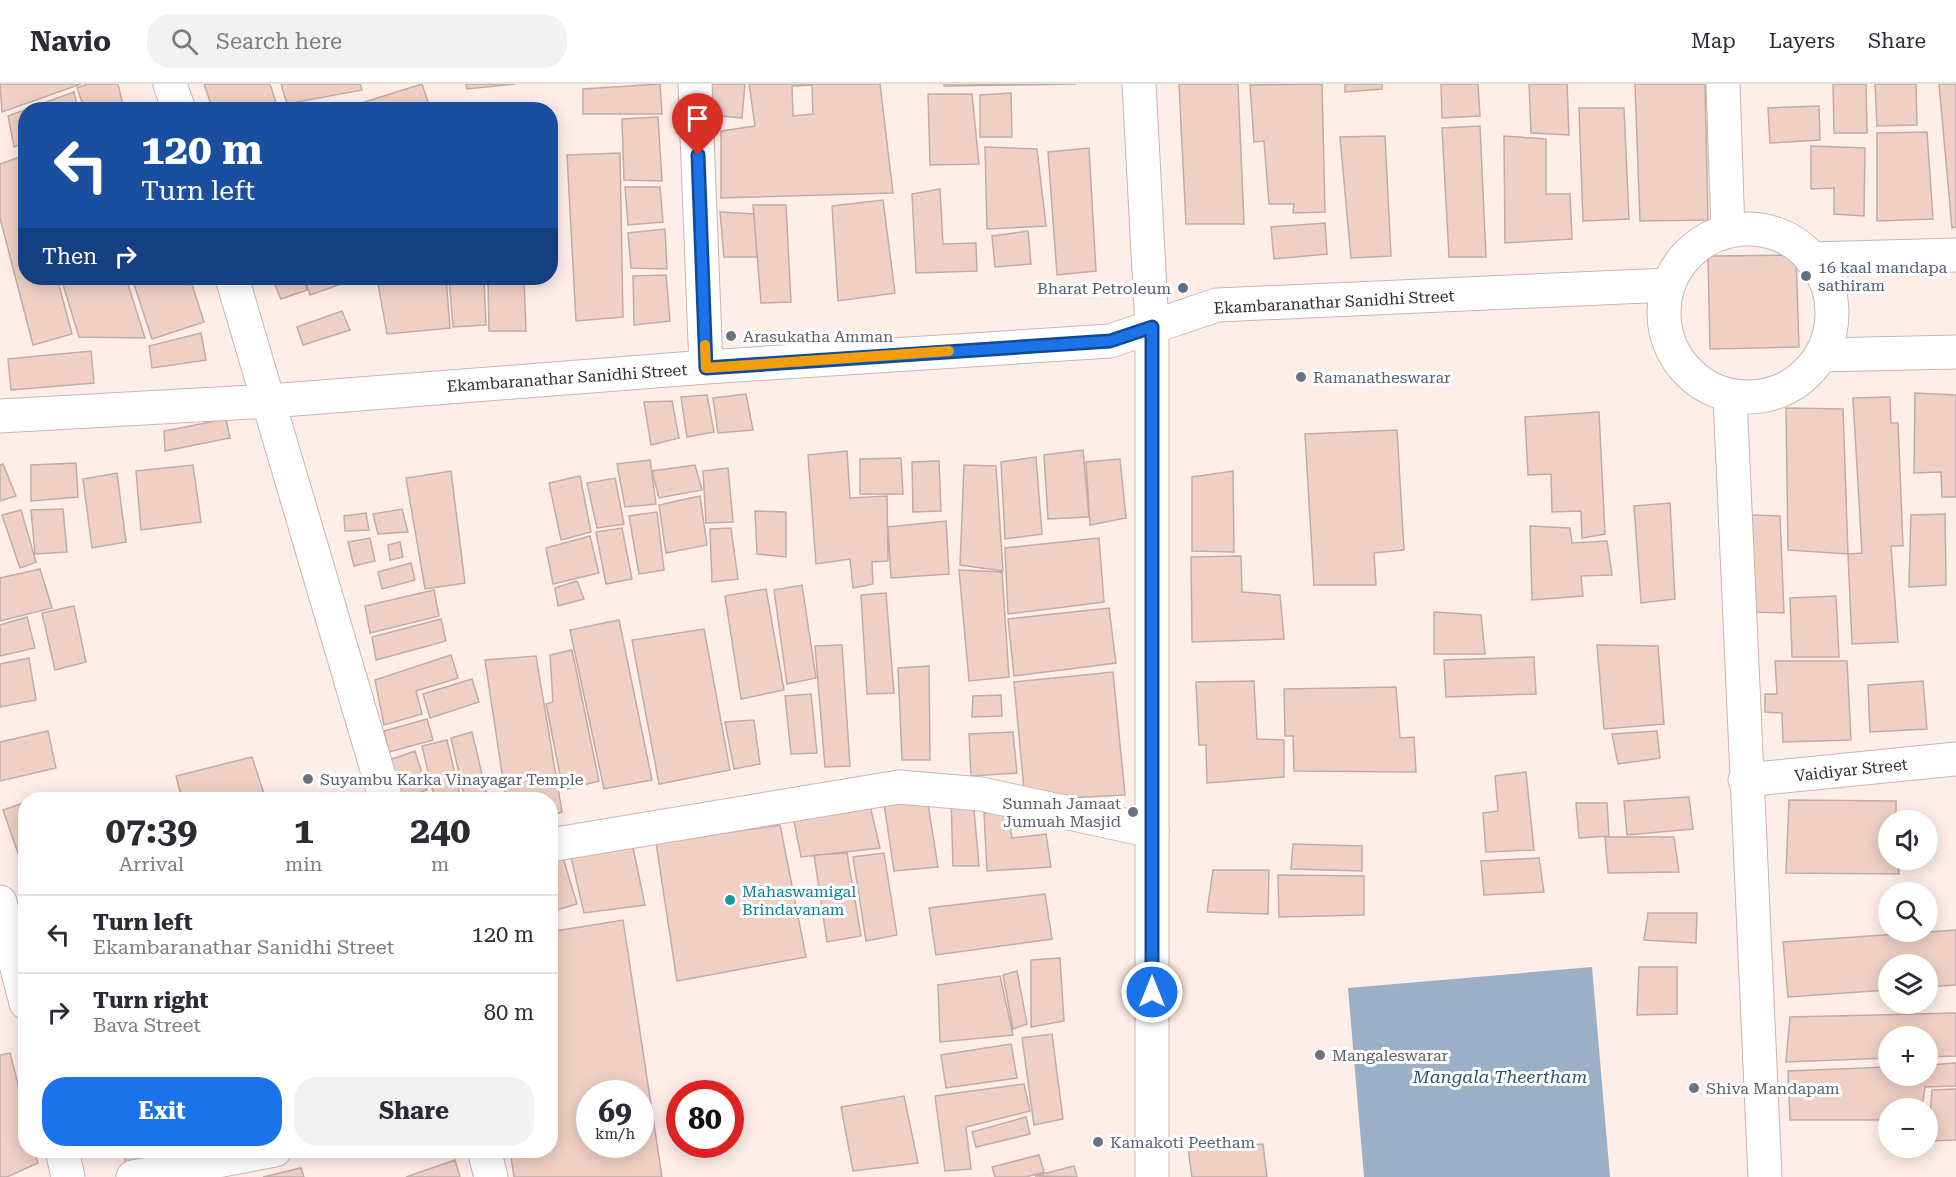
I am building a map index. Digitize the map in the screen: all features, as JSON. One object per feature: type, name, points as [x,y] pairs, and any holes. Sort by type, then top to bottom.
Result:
[{"type":"main road","points":[[170,84],[176,102]]},
{"type":"main road","points":[[695,84],[706,368]]},
{"type":"main road","points":[[1139,84],[1152,327],[1152,1177]]},
{"type":"main road","points":[[1723,84],[1728,231]]},
{"type":"main road","points":[[1754,229],[1778,234],[1800,247],[1811,259],[1828,288],[1832,313],[1828,338],[1821,355],[1801,379],[1779,392],[1755,398],[1730,397],[1704,386],[1682,367],[1668,342],[1664,314],[1668,285],[1682,260],[1702,242],[1728,231],[1754,229]]},
{"type":"main road","points":[[1811,259],[1956,255]]},
{"type":"main road","points":[[234,285],[384,792]]},
{"type":"main road","name":"Ekambaranathar Sanidhi Street","points":[[0,416],[270,401],[706,368],[1110,341],[1217,305],[1668,285]]},
{"type":"main road","points":[[1821,355],[1956,352]]},
{"type":"main road","points":[[1730,397],[1745,780],[1765,1177]]},
{"type":"main road","name":"Vaidiyar Street","points":[[1745,780],[1956,759]]},
{"type":"main road","points":[[558,844],[899,787],[981,794],[1152,831]]},
{"type":"main road","points":[[0,902],[14,964]]},
{"type":"main road","points":[[64,1158],[68,1177]]},
{"type":"main road","points":[[133,1177],[233,1158]]},
{"type":"main road","points":[[486,1158],[492,1177]]},
{"type":"water","name":"Mangala Theertham","points":[[1592,967],[1610,1177],[1364,1177],[1348,988]]},
{"type":"building","points":[[0,84],[81,84],[30,102],[18,102],[18,106],[2,112]]},
{"type":"building","points":[[88,84],[118,84],[122,102],[82,102],[77,88]]},
{"type":"building","points":[[204,84],[270,84],[276,102],[210,102]]},
{"type":"building","points":[[281,84],[360,84],[362,90],[298,102],[286,102]]},
{"type":"building","points":[[422,84],[428,102],[365,102]]},
{"type":"building","points":[[466,84],[515,84],[467,89]]},
{"type":"building","points":[[660,84],[662,114],[583,114],[583,89]]},
{"type":"building","points":[[712,84],[745,84],[742,118],[710,115]]},
{"type":"building","points":[[749,84],[880,84],[893,193],[721,198],[721,131],[755,126]]},
{"type":"building","points":[[944,84],[1076,84],[944,86]]},
{"type":"building","points":[[1179,84],[1238,84],[1244,224],[1186,224]]},
{"type":"building","points":[[1322,84],[1325,212],[1293,213],[1294,204],[1269,204],[1264,141],[1254,142],[1250,85]]},
{"type":"building","points":[[1345,84],[1382,84],[1382,89],[1345,92]]},
{"type":"building","points":[[1441,84],[1478,84],[1480,116],[1442,118]]},
{"type":"building","points":[[1529,84],[1567,84],[1569,135],[1531,133]]},
{"type":"building","points":[[1635,84],[1705,84],[1708,220],[1640,221]]},
{"type":"building","points":[[1833,84],[1866,84],[1867,133],[1834,133]]},
{"type":"building","points":[[1875,84],[1916,84],[1917,125],[1877,126]]},
{"type":"building","points":[[1939,84],[1956,84],[1956,227],[1952,228]]},
{"type":"building","points":[[812,85],[813,114],[793,116],[792,86]]},
{"type":"building","points":[[74,92],[76,102],[46,102]]},
{"type":"building","points":[[1011,93],[1012,137],[980,137],[980,95]]},
{"type":"building","points":[[928,94],[972,94],[979,164],[930,165]]},
{"type":"building","points":[[1819,106],[1820,140],[1770,143],[1768,108]]},
{"type":"building","points":[[1579,108],[1624,108],[1629,219],[1583,221]]},
{"type":"building","points":[[18,112],[18,145],[14,147],[8,116]]},
{"type":"building","points":[[658,117],[662,181],[624,180],[622,119]]},
{"type":"building","points":[[1480,126],[1486,257],[1449,257],[1442,128]]},
{"type":"building","points":[[1927,132],[1933,219],[1877,221],[1877,133]]},
{"type":"building","points":[[1385,136],[1391,256],[1351,258],[1340,137]]},
{"type":"building","points":[[1504,136],[1546,139],[1546,194],[1570,194],[1572,239],[1505,243]]},
{"type":"building","points":[[1811,146],[1865,148],[1864,216],[1834,214],[1834,188],[1811,189]]},
{"type":"building","points":[[985,147],[1037,149],[1046,226],[987,229]]},
{"type":"building","points":[[1089,148],[1096,271],[1057,275],[1048,152]]},
{"type":"building","points":[[620,153],[623,317],[576,321],[567,155]]},
{"type":"building","points":[[18,158],[18,285],[59,285],[72,334],[33,345],[0,218],[0,164]]},
{"type":"building","points":[[625,187],[660,187],[663,222],[628,225]]},
{"type":"building","points":[[940,189],[943,244],[976,243],[977,271],[916,273],[912,194]]},
{"type":"building","points":[[883,200],[895,293],[838,301],[832,206]]},
{"type":"building","points":[[753,205],[786,205],[791,302],[761,303]]},
{"type":"building","points":[[720,212],[754,214],[757,257],[724,257]]},
{"type":"building","points":[[1325,223],[1327,254],[1274,259],[1271,227]]},
{"type":"building","points":[[665,229],[667,269],[631,268],[628,233]]},
{"type":"building","points":[[1028,231],[1031,264],[995,267],[992,236]]},
{"type":"building","points":[[1796,255],[1799,347],[1710,349],[1708,256]]},
{"type":"building","points":[[666,275],[670,321],[634,325],[633,276]]},
{"type":"building","points":[[63,285],[128,285],[145,338],[79,337]]},
{"type":"building","points":[[134,285],[192,285],[204,322],[152,339]]},
{"type":"building","points":[[275,285],[305,285],[307,290],[281,299]]},
{"type":"building","points":[[307,285],[338,285],[310,295]]},
{"type":"building","points":[[378,285],[447,285],[450,328],[387,334]]},
{"type":"building","points":[[450,285],[484,285],[486,325],[453,327]]},
{"type":"building","points":[[488,285],[524,285],[526,331],[489,331]]},
{"type":"building","points":[[342,311],[350,330],[303,345],[297,327]]},
{"type":"building","points":[[201,333],[206,360],[152,368],[149,346]]},
{"type":"building","points":[[91,351],[94,383],[11,390],[8,359]]},
{"type":"building","points":[[1915,393],[1956,395],[1956,497],[1942,497],[1941,472],[1914,473]]},
{"type":"building","points":[[746,394],[753,430],[718,433],[713,398]]},
{"type":"building","points":[[707,395],[714,432],[687,437],[681,397]]},
{"type":"building","points":[[1890,397],[1891,423],[1898,423],[1903,546],[1891,546],[1898,642],[1852,644],[1848,554],[1862,553],[1853,398]]},
{"type":"building","points":[[672,401],[679,438],[651,445],[644,402]]},
{"type":"building","points":[[1786,408],[1843,409],[1848,554],[1788,550]]},
{"type":"building","points":[[1599,412],[1605,534],[1582,538],[1581,511],[1552,512],[1551,474],[1528,475],[1525,417]]},
{"type":"building","points":[[226,419],[230,438],[165,451],[164,431]]},
{"type":"building","points":[[1397,430],[1404,550],[1374,553],[1376,585],[1314,585],[1305,434]]},
{"type":"building","points":[[1083,450],[1089,517],[1048,519],[1044,455]]},
{"type":"building","points":[[847,451],[850,498],[887,496],[888,561],[872,562],[873,584],[853,588],[850,559],[816,564],[808,455]]},
{"type":"building","points":[[1036,457],[1042,534],[1005,539],[1001,462]]},
{"type":"building","points":[[901,458],[903,494],[860,494],[860,459]]},
{"type":"building","points":[[1120,459],[1126,518],[1090,525],[1086,462]]},
{"type":"building","points":[[650,460],[656,504],[625,507],[617,464]]},
{"type":"building","points":[[939,461],[941,511],[913,512],[912,462]]},
{"type":"building","points":[[76,463],[78,497],[31,501],[31,465]]},
{"type":"building","points":[[3,464],[16,496],[0,501],[0,465]]},
{"type":"building","points":[[193,465],[201,522],[141,530],[136,471]]},
{"type":"building","points":[[695,465],[702,490],[659,498],[652,471]]},
{"type":"building","points":[[964,465],[996,466],[1003,571],[960,565]]},
{"type":"building","points":[[728,468],[733,522],[706,523],[703,471]]},
{"type":"building","points":[[451,471],[465,583],[425,589],[406,478]]},
{"type":"building","points":[[1233,471],[1234,552],[1192,551],[1192,477]]},
{"type":"building","points":[[117,473],[126,542],[92,548],[83,479]]},
{"type":"building","points":[[580,476],[591,532],[561,540],[549,483]]},
{"type":"building","points":[[615,478],[624,524],[597,528],[587,483]]},
{"type":"building","points":[[700,496],[707,545],[666,553],[659,505]]},
{"type":"building","points":[[1670,503],[1675,599],[1641,603],[1634,506]]},
{"type":"building","points":[[63,509],[67,552],[35,554],[31,510]]},
{"type":"building","points":[[402,509],[408,532],[378,534],[373,514]]},
{"type":"building","points":[[21,510],[36,562],[20,568],[2,515]]},
{"type":"building","points":[[755,511],[786,512],[786,557],[757,554]]},
{"type":"building","points":[[657,512],[664,570],[639,574],[629,516]]},
{"type":"building","points":[[366,513],[369,530],[345,531],[344,516]]},
{"type":"building","points":[[1945,514],[1946,585],[1909,587],[1911,515]]},
{"type":"building","points":[[1752,515],[1780,516],[1784,613],[1754,612]]},
{"type":"building","points":[[946,521],[949,574],[891,578],[888,527]]},
{"type":"building","points":[[1530,526],[1570,528],[1572,543],[1607,541],[1612,575],[1581,576],[1583,596],[1532,600]]},
{"type":"building","points":[[622,528],[632,579],[606,584],[596,532]]},
{"type":"building","points":[[731,528],[738,579],[712,582],[710,529]]},
{"type":"building","points":[[590,536],[599,573],[553,584],[546,548]]},
{"type":"building","points":[[370,538],[375,561],[354,566],[348,542]]},
{"type":"building","points":[[1099,538],[1104,602],[1008,614],[1005,548]]},
{"type":"building","points":[[400,542],[403,557],[390,560],[388,545]]},
{"type":"building","points":[[1241,556],[1242,592],[1280,595],[1284,639],[1192,642],[1191,557]]},
{"type":"building","points":[[411,563],[415,580],[382,589],[378,572]]},
{"type":"building","points":[[40,569],[52,608],[0,621],[0,578]]},
{"type":"building","points":[[959,570],[1002,572],[1009,677],[969,681]]},
{"type":"building","points":[[577,581],[584,599],[558,606],[555,588]]},
{"type":"building","points":[[802,585],[816,678],[787,684],[774,590]]},
{"type":"building","points":[[766,589],[784,690],[741,699],[725,596]]},
{"type":"building","points":[[434,590],[439,616],[370,633],[365,606]]},
{"type":"building","points":[[886,593],[894,693],[867,694],[861,595]]},
{"type":"building","points":[[1836,596],[1839,657],[1792,657],[1790,598]]},
{"type":"building","points":[[74,606],[86,662],[55,670],[42,613]]},
{"type":"building","points":[[1109,608],[1116,663],[1014,676],[1008,619]]},
{"type":"building","points":[[1434,612],[1481,615],[1485,654],[1434,654]]},
{"type":"building","points":[[27,617],[35,648],[0,656],[0,625]]},
{"type":"building","points":[[441,619],[446,641],[376,660],[372,637]]},
{"type":"building","points":[[619,620],[652,780],[604,789],[570,630]]},
{"type":"building","points":[[704,629],[730,770],[659,784],[632,640]]},
{"type":"building","points":[[842,645],[850,766],[825,767],[815,646]]},
{"type":"building","points":[[1597,645],[1658,646],[1664,724],[1604,729]]},
{"type":"building","points":[[572,650],[599,781],[563,790],[546,704],[553,702],[550,655]]},
{"type":"building","points":[[451,655],[458,678],[416,691],[422,714],[384,725],[375,680]]},
{"type":"building","points":[[536,656],[562,812],[558,813],[558,792],[505,792],[485,660]]},
{"type":"building","points":[[1534,657],[1536,694],[1446,697],[1444,660]]},
{"type":"building","points":[[29,658],[36,700],[0,707],[0,664]]},
{"type":"building","points":[[1775,661],[1847,661],[1851,740],[1783,742],[1782,713],[1765,712],[1765,694],[1777,694]]},
{"type":"building","points":[[929,666],[930,760],[902,760],[898,668]]},
{"type":"building","points":[[1113,672],[1125,795],[1025,800],[1014,682]]},
{"type":"building","points":[[472,679],[479,702],[430,718],[423,694]]},
{"type":"building","points":[[1254,681],[1257,739],[1284,740],[1284,777],[1207,783],[1206,745],[1199,745],[1196,682]]},
{"type":"building","points":[[1923,681],[1927,729],[1870,732],[1868,685]]},
{"type":"building","points":[[1396,687],[1400,738],[1414,737],[1416,772],[1294,771],[1293,736],[1285,736],[1284,689]]},
{"type":"building","points":[[811,694],[817,753],[791,754],[785,696]]},
{"type":"building","points":[[1001,695],[1002,716],[972,717],[973,696]]},
{"type":"building","points":[[427,719],[433,740],[389,752],[384,731]]},
{"type":"building","points":[[754,720],[760,764],[734,769],[725,722]]},
{"type":"building","points":[[48,731],[56,768],[0,781],[0,742]]},
{"type":"building","points":[[1657,731],[1660,758],[1618,764],[1612,734]]},
{"type":"building","points":[[472,732],[486,792],[463,792],[451,738]]},
{"type":"building","points":[[1013,732],[1017,773],[971,776],[969,734]]},
{"type":"building","points":[[447,740],[459,792],[433,792],[422,746]]},
{"type":"building","points":[[415,751],[427,790],[397,792],[389,760]]},
{"type":"building","points":[[252,757],[263,792],[180,792],[176,776]]},
{"type":"building","points":[[1526,772],[1534,850],[1486,852],[1483,813],[1498,811],[1495,776]]},
{"type":"building","points":[[868,797],[880,848],[801,857],[792,811]]},
{"type":"building","points":[[1689,797],[1693,829],[1627,835],[1624,801]]},
{"type":"building","points":[[927,798],[938,867],[894,871],[884,804]]},
{"type":"building","points":[[973,798],[979,866],[953,866],[951,799]]},
{"type":"building","points":[[1789,800],[1896,801],[1896,810],[1878,810],[1878,870],[1899,870],[1899,874],[1786,873]]},
{"type":"building","points":[[1576,803],[1607,803],[1609,836],[1579,838]]},
{"type":"building","points":[[18,805],[18,853],[3,810]]},
{"type":"building","points":[[1008,811],[1012,838],[1046,834],[1051,867],[987,871],[984,813]]},
{"type":"building","name":"Mahaswamigal Brindavanam","points":[[780,825],[806,957],[677,981],[656,843]]},
{"type":"building","points":[[1605,837],[1674,837],[1679,872],[1608,873]]},
{"type":"building","points":[[632,843],[645,905],[584,913],[570,853]]},
{"type":"building","points":[[1293,844],[1362,846],[1362,871],[1291,869]]},
{"type":"building","points":[[560,848],[577,904],[558,910],[558,849]]},
{"type":"building","points":[[847,853],[861,936],[827,942],[814,855]]},
{"type":"building","points":[[884,853],[897,935],[866,941],[853,857]]},
{"type":"building","points":[[1539,858],[1544,892],[1484,895],[1481,861]]},
{"type":"building","points":[[1213,870],[1269,870],[1268,914],[1207,912]]},
{"type":"building","points":[[1278,875],[1364,876],[1364,915],[1279,917]]},
{"type":"building","points":[[1045,894],[1052,939],[936,955],[929,908]]},
{"type":"building","points":[[1648,913],[1697,913],[1696,943],[1644,940]]},
{"type":"building","points":[[623,920],[647,1080],[576,1080],[576,1158],[654,1158],[654,1124],[662,1177],[514,1177],[511,1158],[558,1158],[558,931]]},
{"type":"building","points":[[1956,930],[1956,985],[1938,986],[1938,954],[1878,954],[1878,991],[1788,997],[1783,942],[1878,935],[1878,942],[1938,942],[1938,931]]},
{"type":"building","points":[[1060,958],[1064,1021],[1031,1027],[1031,960]]},
{"type":"building","points":[[1639,967],[1677,967],[1677,1014],[1637,1015]]},
{"type":"building","points":[[1017,971],[1027,1024],[1013,1029],[1003,975]]},
{"type":"building","points":[[1000,976],[1013,1035],[940,1042],[938,985]]},
{"type":"building","points":[[1956,1013],[1956,1056],[1938,1057],[1938,1026],[1878,1026],[1878,1058],[1786,1062],[1790,1017]]},
{"type":"building","points":[[1052,1034],[1063,1119],[1034,1125],[1022,1038]]},
{"type":"building","points":[[1011,1044],[1017,1078],[946,1088],[941,1055]]},
{"type":"building","points":[[10,1053],[18,1084],[18,1158],[36,1158],[38,1163],[7,1177],[0,1177],[0,1055]]},
{"type":"building","points":[[1956,1063],[1956,1086],[1925,1087],[1923,1098],[1878,1098],[1878,1120],[1790,1120],[1788,1071],[1878,1067],[1878,1086],[1938,1086],[1938,1064]]},
{"type":"building","points":[[1024,1084],[1030,1111],[966,1127],[971,1169],[945,1171],[935,1096]]},
{"type":"building","points":[[1956,1089],[1956,1140],[1938,1141],[1938,1098],[1931,1098],[1932,1090]]},
{"type":"building","points":[[904,1096],[918,1163],[853,1171],[841,1107]]},
{"type":"building","points":[[1026,1117],[1030,1134],[976,1147],[972,1132]]},
{"type":"building","points":[[1263,1144],[1267,1177],[1192,1177],[1188,1148]]},
{"type":"building","points":[[1039,1155],[1044,1172],[1026,1177],[995,1177],[992,1167]]},
{"type":"building","points":[[124,1158],[162,1158],[128,1169]]},
{"type":"building","points":[[455,1160],[460,1177],[406,1177]]},
{"type":"building","points":[[1074,1166],[1077,1177],[1035,1176]]},
{"type":"building","points":[[301,1168],[304,1177],[263,1177]]},
{"type":"slow traffic","points":[[705,345],[706,368],[949,351]]},
{"type":"place","name":"16 kaal mandapa sathiram","points":[[1806,276]]},
{"type":"place","name":"Bharat Petroleum","points":[[1183,288]]},
{"type":"place","name":"Arasukatha Amman","points":[[731,336]]},
{"type":"place","name":"Ramanatheswarar","points":[[1301,377]]},
{"type":"place","name":"Suyambu Karka Vinayagar Temple","points":[[308,779]]},
{"type":"place","name":"Sunnah Jamaat Jumuah Masjid","points":[[1133,812]]},
{"type":"place","name":"Mahaswamigal Brindavanam","points":[[730,900]]},
{"type":"place","name":"Mangaleswarar","points":[[1320,1055]]},
{"type":"place","name":"Shiva Mandapam","points":[[1694,1088]]},
{"type":"place","name":"Kamakoti Peetham","points":[[1098,1142]]},
{"type":"route","points":[[698,155],[706,368],[1110,341],[1152,327],[1152,992]]}]
